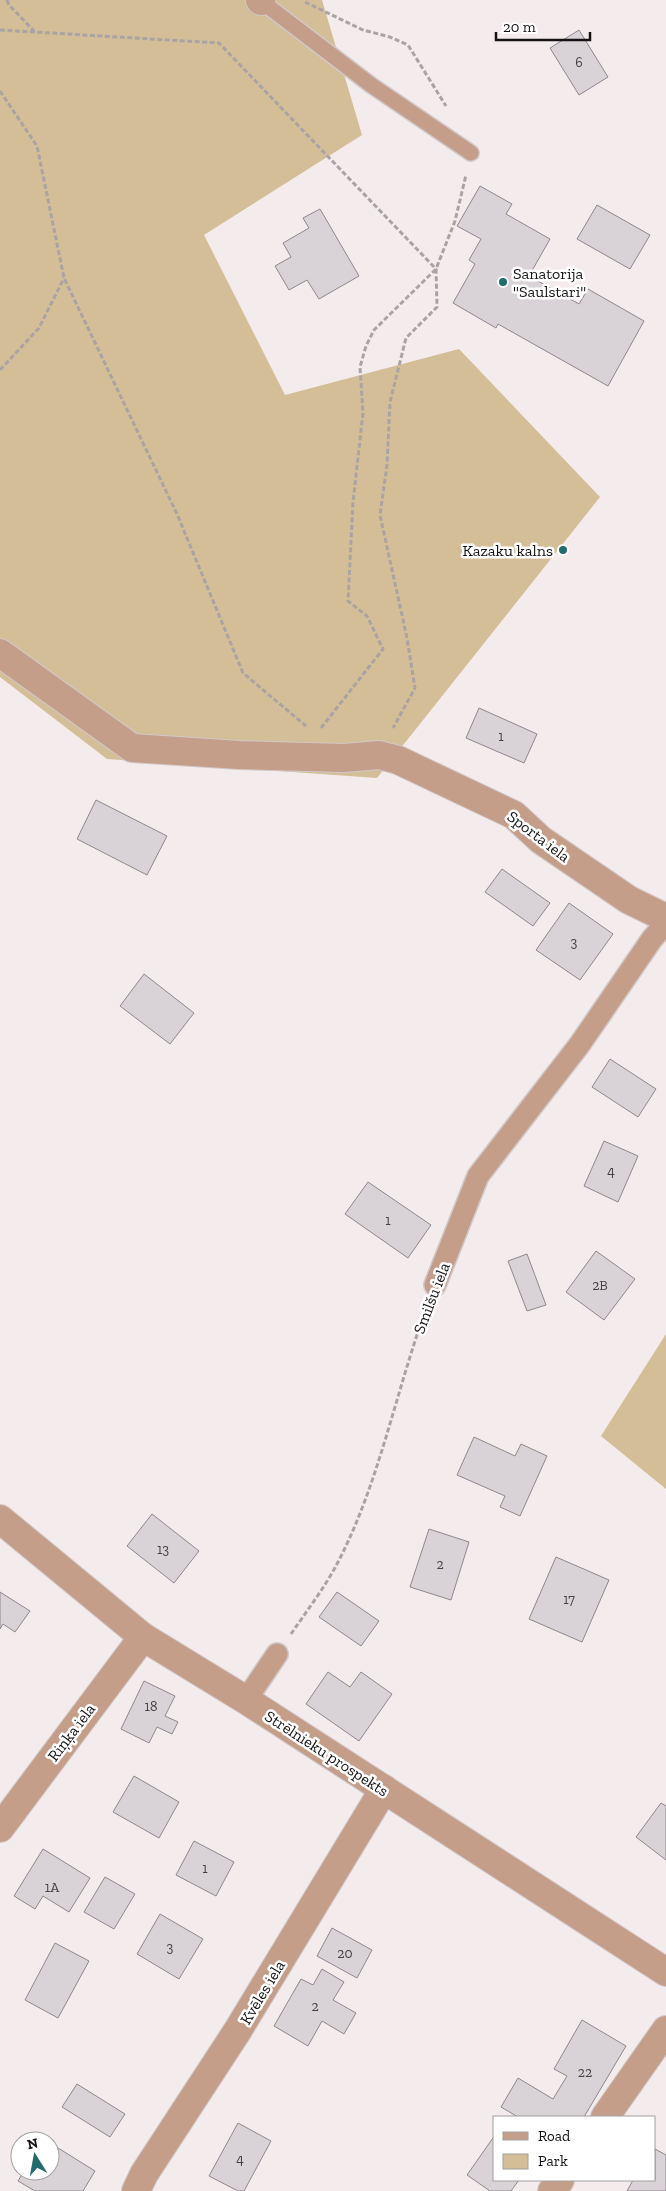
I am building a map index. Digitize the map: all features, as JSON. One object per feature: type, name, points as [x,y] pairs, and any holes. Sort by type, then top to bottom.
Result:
[{"type":"street","points":[[0,653],[132,748],[239,755],[344,758],[379,755]]},
{"type":"street","name":"Sporta iela","points":[[379,755],[398,760],[514,814],[541,840],[629,900],[666,918]]},
{"type":"street","name":"Smilšu iela","points":[[435,1285],[478,1176],[580,1044],[652,939],[666,922]]},
{"type":"street","name":"Strēlnieku prospekts","points":[[0,1519],[143,1637],[246,1700],[666,1972]]},
{"type":"street","name":"Riņķa iela","points":[[0,1828],[143,1637]]},
{"type":"street","points":[[246,1700],[277,1654]]},
{"type":"street","name":"Kvēles iela","points":[[136,2191],[144,2174],[238,2030],[384,1789]]},
{"type":"street","points":[[606,2116],[666,2030]]},
{"type":"lane","points":[[260,1],[371,85],[471,153]]},
{"type":"path","points":[[8,0],[8,5],[35,32]]},
{"type":"path","points":[[301,0],[363,30],[390,37],[408,45],[446,106],[453,124],[444,134]]},
{"type":"path","points":[[0,30],[219,43],[436,269]]},
{"type":"path","points":[[0,91],[37,146],[64,278],[177,514],[243,673],[308,728]]},
{"type":"path","points":[[379,755],[415,688],[407,638],[380,515],[387,466],[390,402],[406,338],[437,307],[436,269],[455,221],[471,153]]},
{"type":"path","points":[[344,758],[316,734],[383,649],[367,616],[348,601],[353,502],[363,413],[360,367],[366,346],[374,330],[436,269]]},
{"type":"path","points":[[0,370],[39,328],[64,278]]},
{"type":"path","name":"Smilšu iela","points":[[277,1654],[337,1565],[366,1499],[402,1380],[435,1285]]},
{"type":"green space","points":[[0,0],[322,0],[362,135],[204,235],[285,395],[459,349],[600,497],[377,778],[107,759],[0,677]]},
{"type":"green space","points":[[666,1334],[666,1489],[601,1436]]},
{"type":"building","points":[[579,30],[608,77],[579,95],[550,48]]},
{"type":"building","name":"Sanatorija \"Saulstari\"","points":[[480,186],[512,204],[506,214],[550,239],[529,276],[579,304],[588,289],[644,321],[608,386],[498,324],[496,328],[453,303],[475,264],[469,260],[481,239],[457,226]]},
{"type":"building","points":[[597,205],[650,235],[630,269],[577,239]]},
{"type":"building","points":[[320,209],[359,276],[319,299],[307,280],[289,290],[275,266],[291,257],[283,243],[309,228],[303,218]]},
{"type":"building","points":[[479,708],[537,734],[524,763],[466,738]]},
{"type":"building","points":[[96,800],[167,836],[147,875],[77,839]]},
{"type":"building","points":[[502,869],[550,903],[533,926],[485,892]]},
{"type":"building","points":[[569,903],[613,934],[580,980],[536,950]]},
{"type":"building","points":[[144,974],[194,1013],[170,1044],[120,1006]]},
{"type":"building","points":[[610,1059],[656,1089],[638,1117],[592,1087]]},
{"type":"building","points":[[604,1141],[638,1156],[618,1202],[584,1186]]},
{"type":"building","points":[[368,1182],[431,1225],[408,1258],[345,1214]]},
{"type":"building","points":[[596,1251],[635,1279],[604,1320],[566,1292]]},
{"type":"building","points":[[527,1254],[546,1305],[527,1311],[508,1261]]},
{"type":"building","points":[[474,1437],[515,1456],[521,1444],[547,1456],[520,1516],[500,1507],[505,1496],[457,1475]]},
{"type":"building","points":[[152,1514],[199,1551],[174,1583],[127,1546]]},
{"type":"building","points":[[429,1529],[469,1542],[451,1600],[410,1587]]},
{"type":"building","points":[[556,1557],[609,1580],[582,1642],[529,1619]]},
{"type":"building","points":[[0,1592],[30,1611],[15,1632],[3,1624],[0,1629]]},
{"type":"building","points":[[337,1592],[379,1621],[361,1646],[319,1617]]},
{"type":"building","points":[[328,1672],[350,1687],[361,1672],[392,1694],[359,1741],[306,1704]]},
{"type":"building","points":[[144,1681],[175,1696],[165,1716],[178,1722],[172,1734],[157,1727],[149,1743],[121,1729]]},
{"type":"building","points":[[134,1776],[179,1802],[159,1838],[113,1812]]},
{"type":"building","points":[[661,1803],[666,1806],[666,1860],[636,1837]]},
{"type":"building","points":[[194,1841],[234,1862],[216,1896],[176,1875]]},
{"type":"building","points":[[43,1849],[90,1878],[69,1912],[43,1896],[35,1909],[14,1896]]},
{"type":"building","points":[[105,1877],[135,1894],[114,1929],[84,1912]]},
{"type":"building","points":[[160,1914],[203,1939],[179,1979],[137,1954]]},
{"type":"building","points":[[332,1928],[372,1950],[357,1978],[317,1956]]},
{"type":"building","points":[[55,1943],[89,1961],[58,2018],[25,2000]]},
{"type":"building","points":[[322,1969],[344,1982],[333,2000],[356,2013],[344,2034],[322,2021],[308,2046],[274,2026],[301,1979],[313,1985]]},
{"type":"building","points":[[582,2020],[626,2046],[585,2116],[516,2116],[501,2107],[518,2078],[553,2099],[567,2076],[554,2069]]},
{"type":"building","points":[[77,2084],[125,2114],[110,2137],[62,2107]]},
{"type":"building","points":[[238,2123],[271,2141],[244,2191],[238,2191],[209,2176]]},
{"type":"building","points":[[493,2138],[493,2181],[518,2181],[511,2191],[490,2191],[467,2175]]},
{"type":"building","points":[[60,2149],[95,2171],[83,2191],[35,2191],[18,2181],[60,2181]]},
{"type":"building","points":[[656,2150],[666,2155],[666,2191],[627,2191],[632,2181],[656,2181]]},
{"type":"place","name":"Sanatorija \"Saulstari\"","points":[[503,282]]},
{"type":"place","name":"Kazaku kalns","points":[[563,550]]}]
